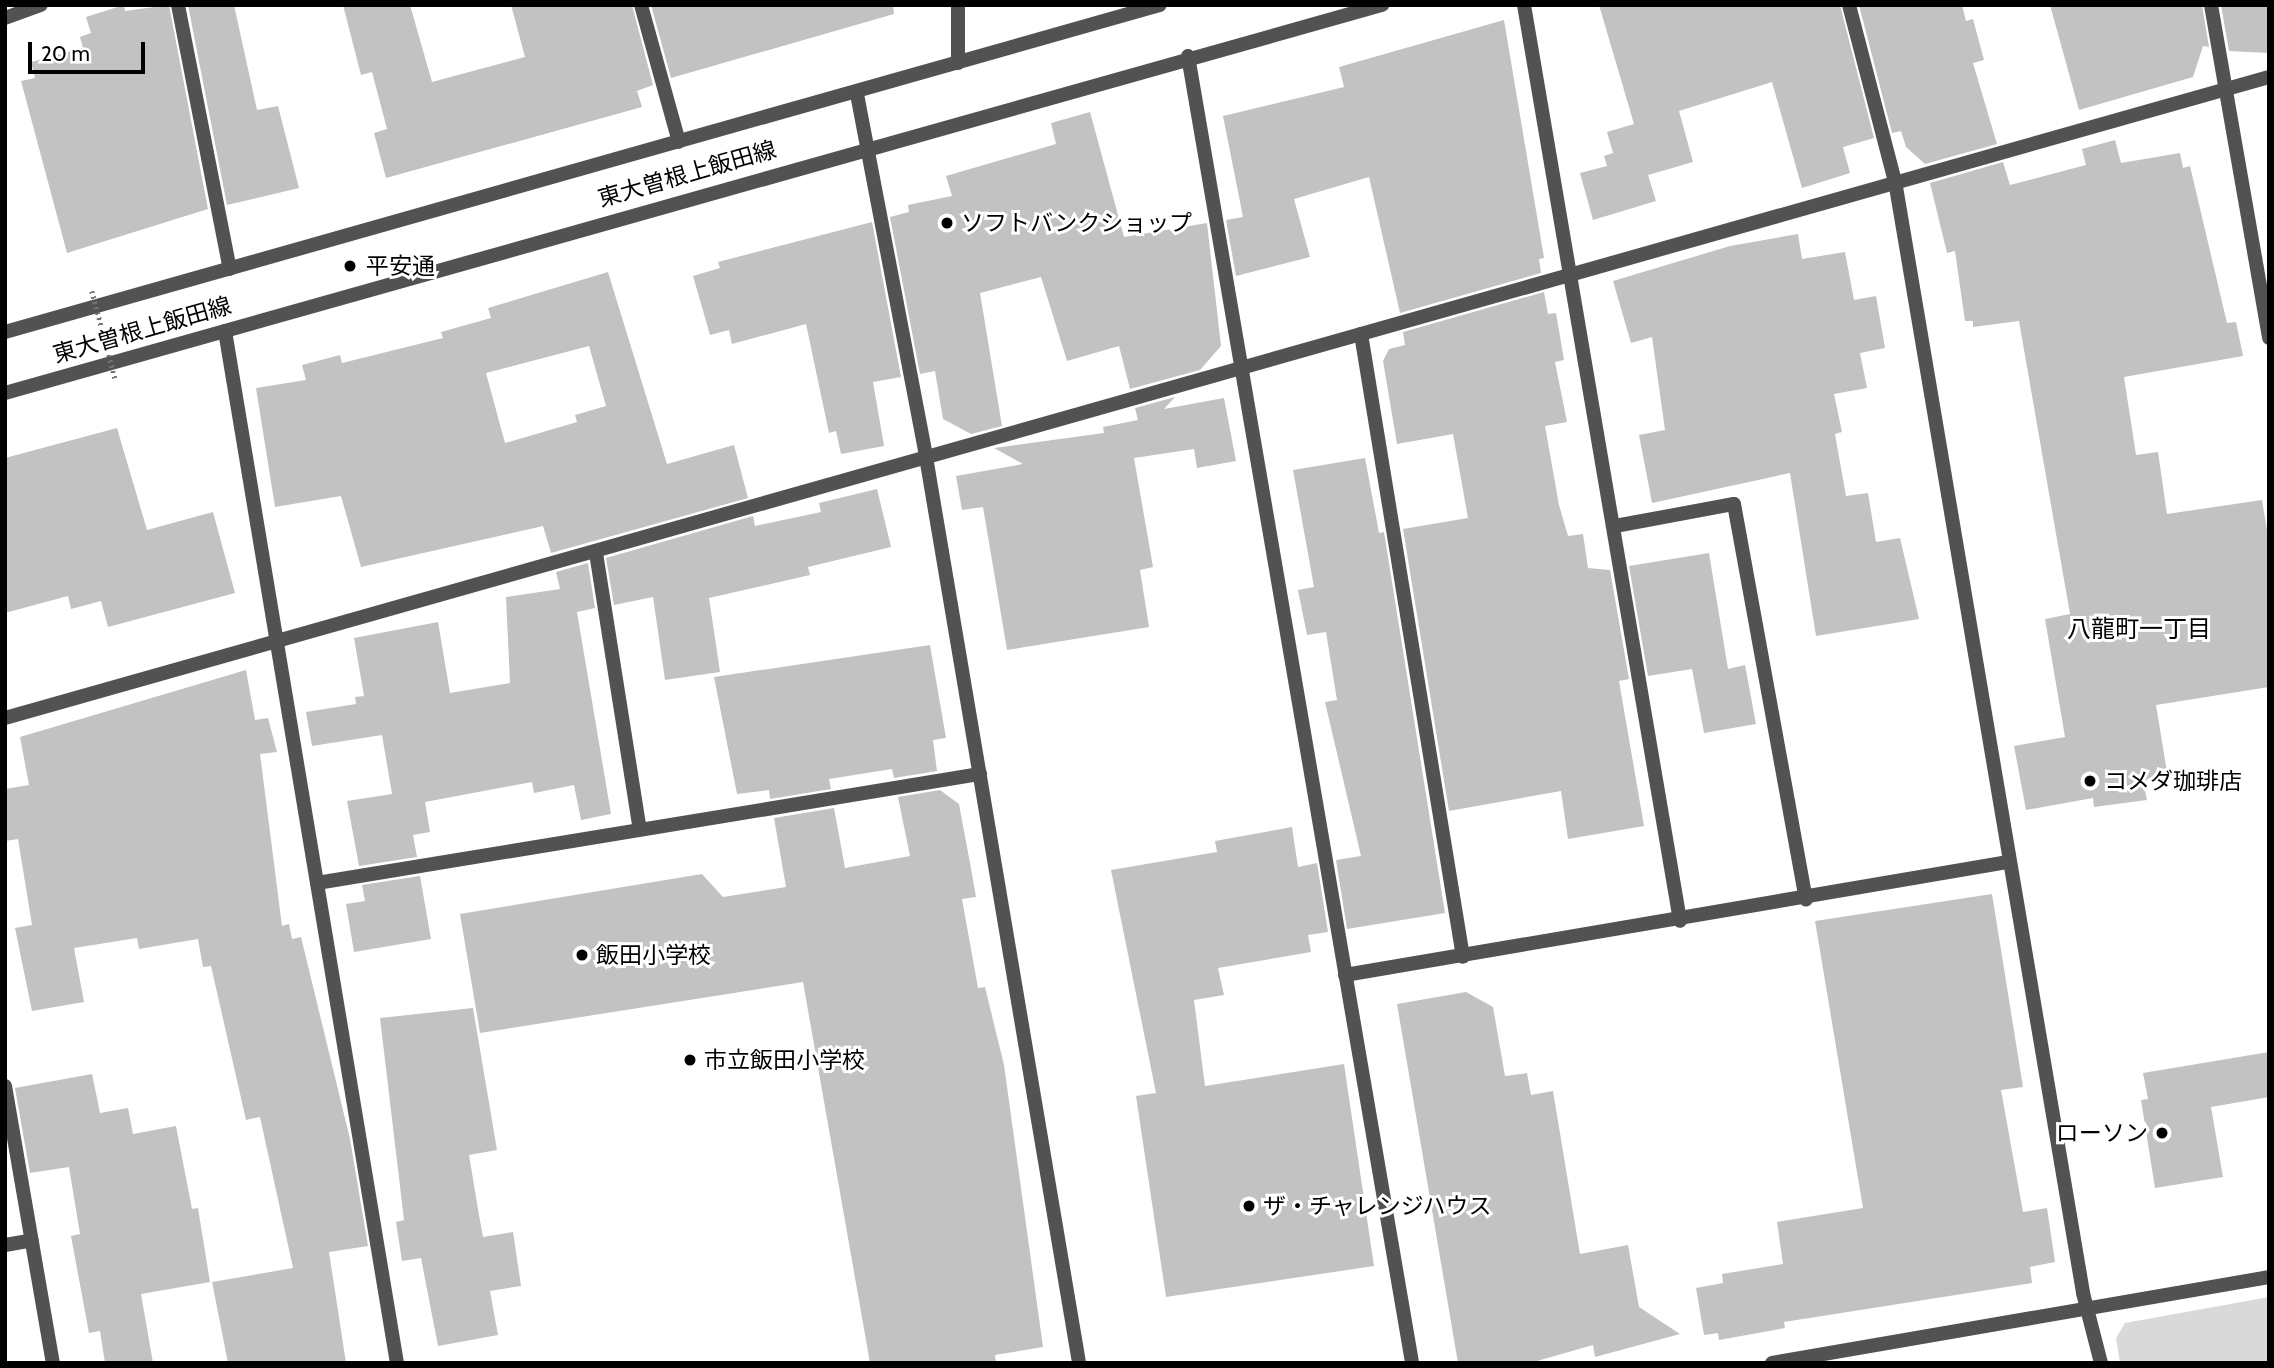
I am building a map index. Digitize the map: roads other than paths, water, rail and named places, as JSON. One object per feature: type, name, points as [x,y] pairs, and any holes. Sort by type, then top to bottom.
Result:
[{"type":"street","points":[[5,18],[41,5]]},
{"type":"street","points":[[178,5],[230,269]]},
{"type":"street","points":[[641,5],[679,142]]},
{"type":"street","points":[[958,5],[958,63]]},
{"type":"street","name":"東大曽根上飯田線","points":[[5,332],[858,94],[1160,5]]},
{"type":"street","name":"東大曽根上飯田線","points":[[5,393],[870,145],[1382,5]]},
{"type":"street","points":[[1524,5],[1574,274],[1680,921]]},
{"type":"street","points":[[1849,5],[1895,181],[2008,862],[2087,1309],[2101,1363]]},
{"type":"street","points":[[2211,5],[2269,338]]},
{"type":"street","points":[[1188,56],[1412,1363]]},
{"type":"street","points":[[5,718],[275,644],[1895,181],[2269,77]]},
{"type":"street","points":[[858,94],[870,145],[926,457],[1079,1363]]},
{"type":"street","points":[[225,331],[275,644],[397,1363]]},
{"type":"street","points":[[1361,334],[1463,957]]},
{"type":"street","points":[[1615,526],[1734,504],[1806,900]]},
{"type":"street","points":[[596,552],[640,830]]},
{"type":"street","points":[[317,883],[980,774]]},
{"type":"street","points":[[1345,975],[1806,900],[2008,862]]},
{"type":"street","points":[[5,1086],[53,1363]]},
{"type":"street","points":[[5,1245],[32,1240]]},
{"type":"street","points":[[1772,1363],[2269,1277]]},
{"type":"place","name":"ソフトバンクショップ","points":[[947,223]]},
{"type":"place","name":"平安通","points":[[350,266]]},
{"type":"place","name":"コメダ珈琲店","points":[[2090,781]]},
{"type":"place","name":"飯田小学校","points":[[582,955]]},
{"type":"place","name":"市立飯田小学校","points":[[690,1060]]},
{"type":"place","name":"ローソン","points":[[2162,1133]]},
{"type":"place","name":"ザ・チャレンジハウス","points":[[1249,1206]]},
{"type":"district","name":"八龍町一丁目","points":[[2139,629]]}]
